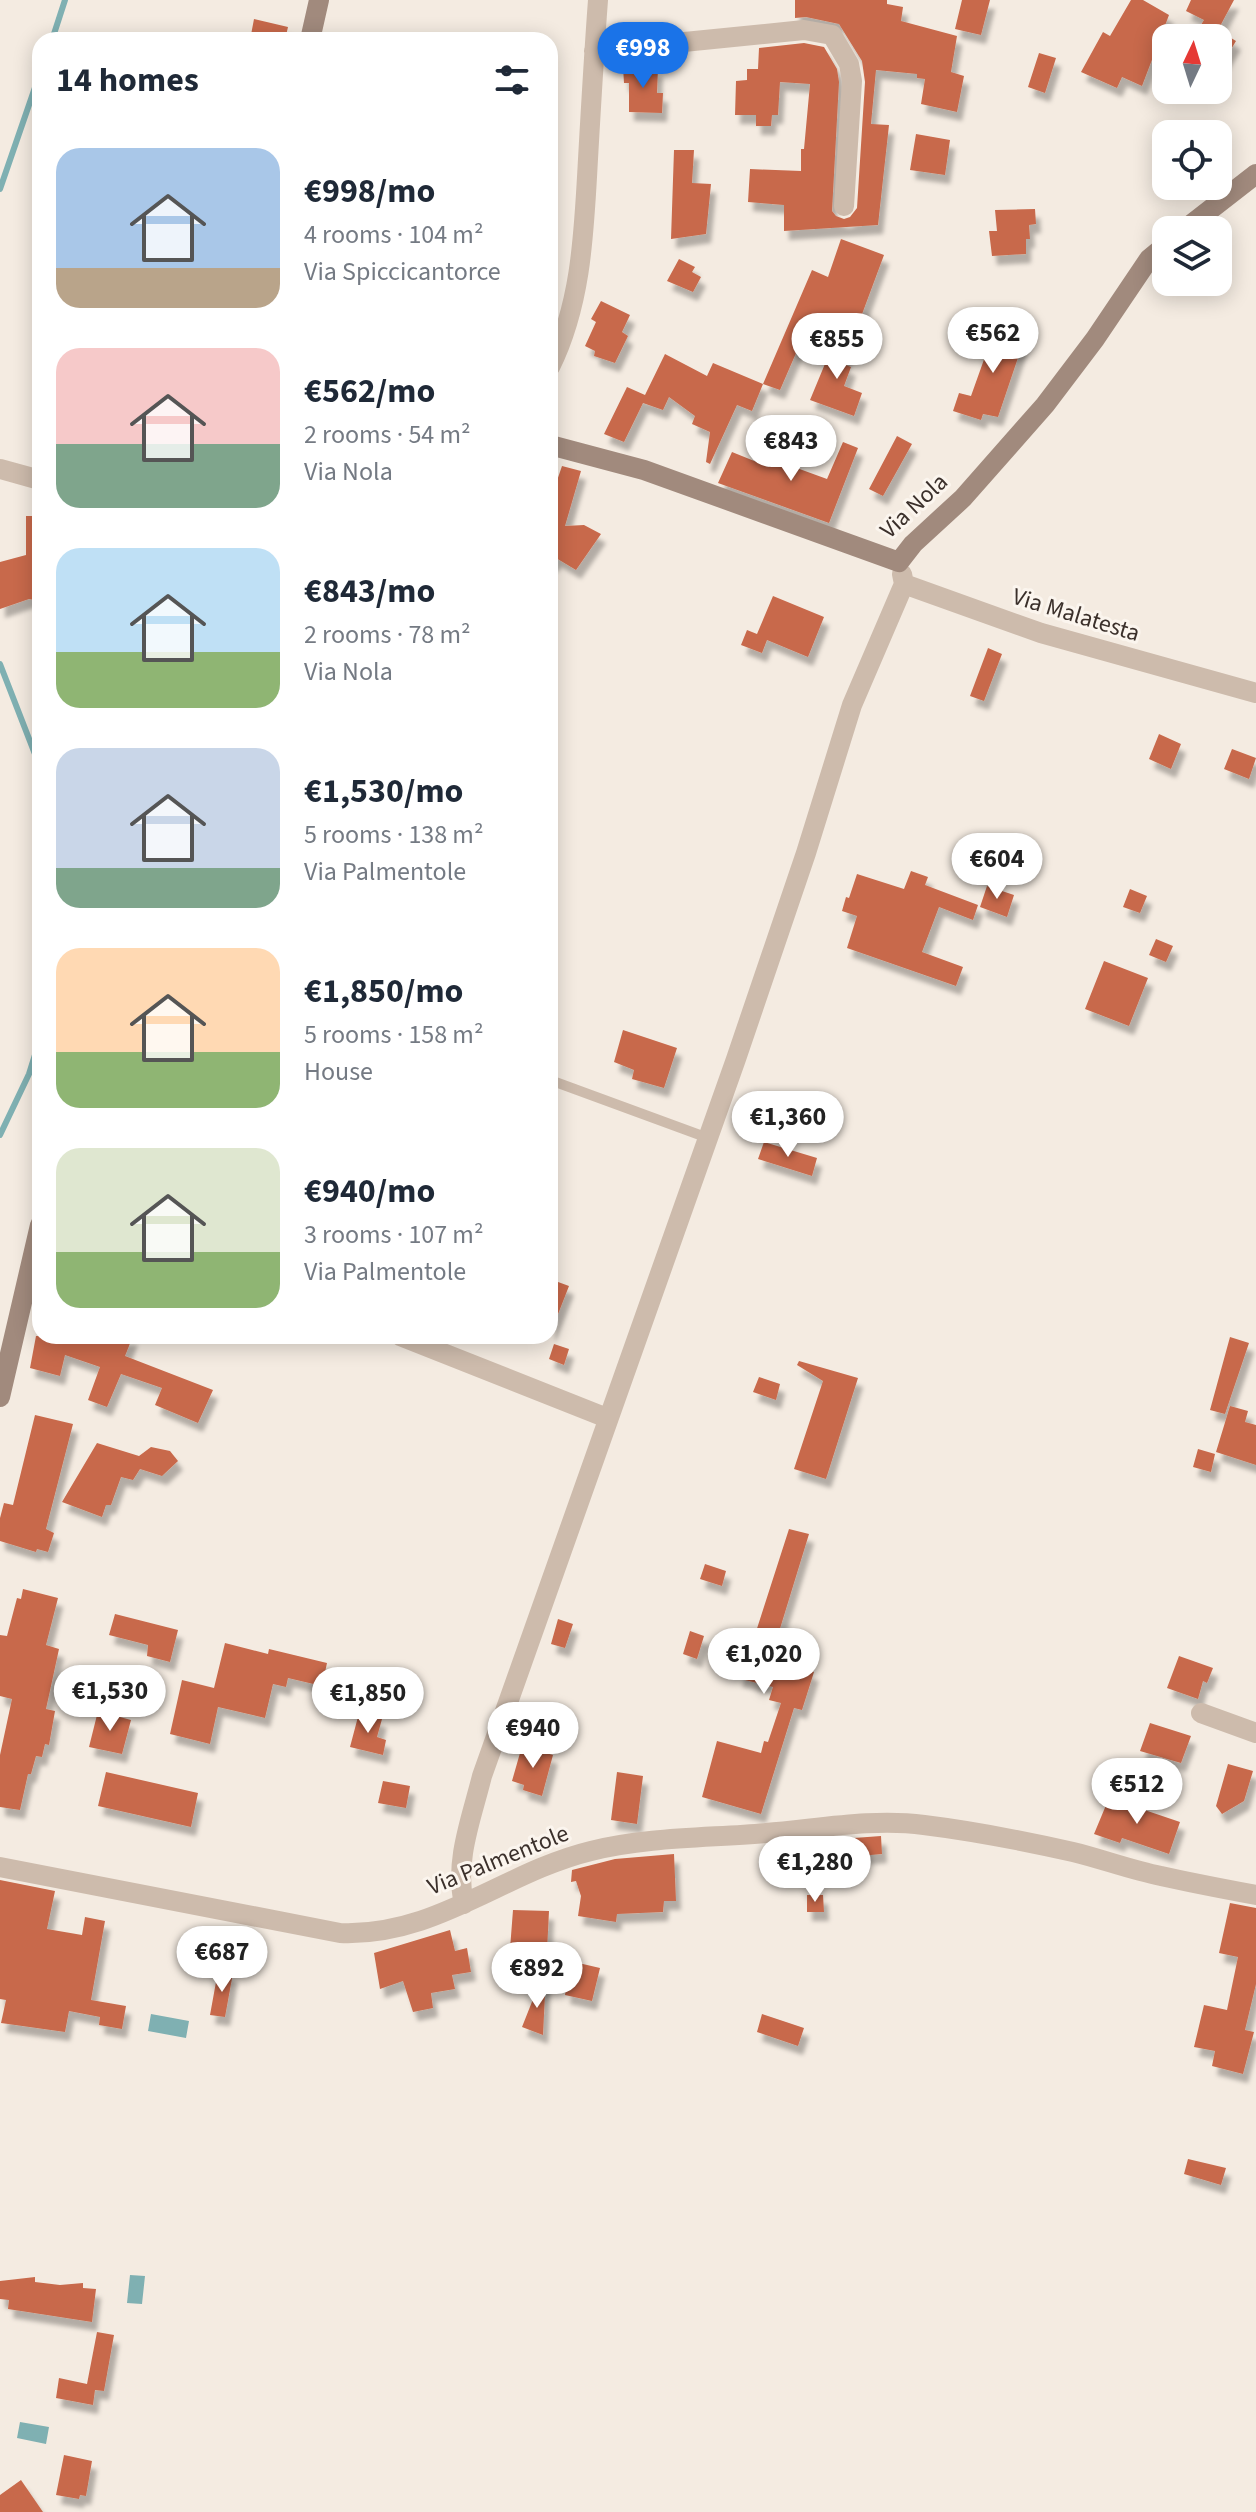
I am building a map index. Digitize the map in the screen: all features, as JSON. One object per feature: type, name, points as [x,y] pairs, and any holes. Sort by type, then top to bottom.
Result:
[{"type":"street","points":[[312,32],[319,0]]},
{"type":"street","points":[[558,351],[576,293],[584,225],[598,0]]},
{"type":"street","points":[[594,51],[804,30],[832,35],[849,64],[852,81],[844,206]]},
{"type":"street","points":[[1202,216],[1256,174]]},
{"type":"street","name":"Via Nola","points":[[558,445],[644,470],[899,562],[913,544],[963,498],[1045,405],[1152,257]]},
{"type":"street","points":[[0,469],[32,478]]},
{"type":"street","points":[[464,1904],[459,1884],[461,1860],[482,1776],[708,1138],[806,853],[852,705],[904,584],[899,562]]},
{"type":"street","name":"Via Malatesta","points":[[904,584],[1041,633],[1256,693]]},
{"type":"street","points":[[0,1397],[32,1259]]},
{"type":"street","points":[[420,1344],[607,1418]]},
{"type":"street","points":[[1201,1713],[1256,1733]]},
{"type":"street","name":"Via Palmentole","points":[[0,1867],[340,1933],[387,1931],[464,1904],[557,1862],[591,1851],[636,1843],[870,1824],[921,1824],[1073,1852],[1158,1876],[1256,1895]]},
{"type":"lane","points":[[558,1083],[708,1138]]},
{"type":"water","points":[[151,2014],[189,2021],[186,2038],[148,2031]]},
{"type":"water","points":[[130,2275],[145,2276],[142,2304],[127,2303]]},
{"type":"water","points":[[20,2422],[49,2427],[46,2444],[17,2438]]},
{"type":"building","points":[[795,0],[887,0],[887,4],[903,7],[901,21],[957,36],[951,72],[964,76],[957,112],[921,104],[925,79],[917,78],[917,74],[876,70],[871,124],[889,125],[878,225],[784,231],[784,205],[748,202],[750,169],[801,171],[810,84],[780,82],[778,115],[772,115],[771,126],[756,126],[756,115],[735,115],[736,81],[747,80],[747,69],[758,69],[759,48],[804,43],[824,47],[837,69],[839,82],[832,211],[844,219],[857,208],[865,82],[862,61],[839,24],[806,17],[795,18]]},
{"type":"building","points":[[962,0],[990,0],[981,35],[955,29]]},
{"type":"building","points":[[1131,0],[1143,0],[1169,15],[1166,24],[1152,24],[1152,60],[1142,86],[1122,77],[1117,88],[1081,72],[1103,32],[1110,36]]},
{"type":"building","points":[[1191,0],[1234,0],[1221,24],[1202,24],[1204,20],[1186,11]]},
{"type":"building","points":[[254,19],[288,27],[287,32],[252,32]]},
{"type":"building","points":[[1039,53],[1056,58],[1045,93],[1028,87]]},
{"type":"building","points":[[623,67],[658,68],[657,93],[663,93],[662,113],[629,112],[629,83],[624,83]]},
{"type":"building","points":[[916,134],[950,140],[945,175],[910,170]]},
{"type":"building","points":[[674,150],[694,150],[692,183],[711,184],[706,234],[671,239]]},
{"type":"building","points":[[1035,209],[1036,224],[1029,225],[1030,239],[1026,239],[1026,254],[992,256],[989,231],[997,231],[995,210]]},
{"type":"building","points":[[841,239],[884,255],[855,333],[843,332],[816,318],[810,330],[806,330],[780,390],[763,384],[812,270],[828,277]]},
{"type":"building","points":[[679,259],[695,267],[692,272],[701,277],[693,292],[667,281]]},
{"type":"building","points":[[601,301],[630,315],[622,332],[628,336],[615,363],[594,356],[595,351],[585,346],[596,322],[591,319]]},
{"type":"building","points":[[997,323],[1026,334],[998,417],[983,414],[981,420],[953,411],[959,393],[971,396]]},
{"type":"building","points":[[842,333],[853,338],[843,364],[851,367],[844,386],[862,393],[854,416],[810,400]]},
{"type":"building","points":[[665,354],[707,376],[713,363],[763,384],[752,411],[737,405],[710,464],[706,462],[710,432],[692,424],[695,416],[669,397],[663,410],[643,403],[624,442],[604,434],[627,387],[645,395]]},
{"type":"building","points":[[897,436],[912,444],[883,496],[869,489]]},
{"type":"building","points":[[843,442],[858,448],[829,523],[718,483],[732,452],[769,467],[772,459],[827,479]]},
{"type":"building","points":[[562,466],[581,471],[565,526],[584,525],[601,534],[576,570],[558,559],[558,478]]},
{"type":"building","points":[[26,516],[32,516],[32,600],[0,609],[0,562],[26,555]]},
{"type":"building","points":[[773,596],[824,617],[808,657],[767,640],[762,653],[741,645],[747,630],[757,634]]},
{"type":"building","points":[[988,648],[1002,654],[984,701],[970,696]]},
{"type":"building","points":[[1159,734],[1181,744],[1171,769],[1149,759]]},
{"type":"building","points":[[1232,749],[1256,758],[1249,779],[1224,769]]},
{"type":"building","points":[[911,871],[928,877],[925,885],[978,905],[973,920],[939,907],[922,952],[963,967],[956,986],[847,948],[857,916],[842,911],[857,874],[904,889]]},
{"type":"building","points":[[987,886],[1014,895],[1007,917],[980,907]]},
{"type":"building","points":[[1130,889],[1147,896],[1140,913],[1123,907]]},
{"type":"building","points":[[1156,939],[1173,946],[1166,962],[1149,955]]},
{"type":"building","points":[[1104,961],[1148,978],[1129,1026],[1085,1009]]},
{"type":"building","points":[[623,1030],[677,1048],[664,1088],[632,1079],[634,1070],[614,1062]]},
{"type":"building","points":[[764,1142],[817,1158],[812,1176],[758,1159]]},
{"type":"building","points":[[558,1282],[569,1286],[558,1314]]},
{"type":"building","points":[[1230,1337],[1249,1343],[1225,1414],[1210,1410]]},
{"type":"building","points":[[34,1344],[130,1344],[125,1356],[213,1390],[198,1423],[155,1405],[162,1388],[121,1374],[107,1407],[88,1400],[100,1367],[65,1355],[60,1376],[30,1368]]},
{"type":"building","points":[[554,1344],[569,1349],[564,1365],[549,1359]]},
{"type":"building","points":[[799,1361],[858,1378],[826,1479],[794,1469],[823,1381],[797,1365]]},
{"type":"building","points":[[759,1377],[780,1384],[776,1400],[753,1392]]},
{"type":"building","points":[[1230,1406],[1248,1411],[1245,1422],[1256,1425],[1256,1465],[1216,1452]]},
{"type":"building","points":[[35,1415],[73,1424],[46,1529],[54,1533],[48,1552],[37,1549],[36,1552],[0,1541],[0,1518],[4,1503],[13,1505]]},
{"type":"building","points":[[97,1443],[139,1456],[151,1447],[170,1451],[178,1461],[162,1476],[140,1469],[133,1480],[121,1477],[111,1505],[106,1505],[102,1517],[62,1502]]},
{"type":"building","points":[[1198,1449],[1215,1454],[1211,1472],[1193,1467]]},
{"type":"building","points":[[789,1529],[809,1534],[771,1658],[814,1672],[802,1710],[794,1708],[761,1814],[702,1797],[717,1741],[761,1753],[764,1741],[768,1742],[781,1703],[769,1700],[773,1687],[737,1678],[748,1644],[752,1644]]},
{"type":"building","points":[[705,1564],[726,1571],[722,1586],[700,1579]]},
{"type":"building","points":[[23,1589],[58,1598],[46,1645],[59,1649],[46,1709],[55,1711],[49,1745],[45,1744],[42,1757],[36,1756],[31,1774],[28,1774],[20,1810],[0,1807],[0,1755],[12,1699],[0,1696],[0,1635],[7,1636],[17,1598],[21,1599]]},
{"type":"building","points":[[115,1614],[178,1630],[170,1662],[147,1656],[148,1645],[109,1635]]},
{"type":"building","points":[[558,1619],[573,1624],[565,1648],[551,1644]]},
{"type":"building","points":[[690,1631],[704,1636],[697,1659],[683,1654]]},
{"type":"building","points":[[225,1643],[268,1654],[269,1649],[327,1663],[322,1686],[288,1678],[286,1687],[273,1684],[265,1718],[218,1707],[210,1744],[170,1734],[182,1680],[214,1688]]},
{"type":"building","points":[[1179,1656],[1213,1668],[1207,1683],[1203,1681],[1198,1699],[1167,1688]]},
{"type":"building","points":[[98,1711],[131,1720],[122,1754],[89,1747]]},
{"type":"building","points":[[359,1713],[382,1719],[377,1737],[386,1740],[383,1755],[350,1747]]},
{"type":"building","points":[[1150,1723],[1191,1736],[1181,1763],[1140,1751]]},
{"type":"building","points":[[522,1746],[553,1755],[542,1796],[523,1790],[524,1785],[512,1781]]},
{"type":"building","points":[[1228,1764],[1253,1771],[1244,1801],[1222,1814],[1216,1806]]},
{"type":"building","points":[[106,1772],[198,1793],[191,1827],[98,1806]]},
{"type":"building","points":[[617,1772],[643,1776],[637,1824],[611,1820]]},
{"type":"building","points":[[383,1781],[410,1786],[406,1808],[378,1803]]},
{"type":"building","points":[[1109,1798],[1180,1822],[1169,1854],[1122,1838],[1120,1843],[1094,1834]]},
{"type":"building","points":[[881,1836],[882,1854],[848,1857],[849,1868],[829,1870],[827,1840]]},
{"type":"building","points":[[674,1854],[676,1901],[664,1901],[663,1912],[617,1914],[616,1922],[578,1916],[581,1896],[576,1881],[571,1882],[572,1870],[615,1859]]},
{"type":"building","points":[[0,1880],[55,1891],[47,1929],[82,1935],[85,1917],[105,1921],[91,2000],[126,2006],[122,2029],[99,2025],[100,2017],[69,2011],[65,2032],[1,2023],[6,2000],[0,1999]]},
{"type":"building","points":[[807,1895],[823,1895],[824,1912],[807,1912]]},
{"type":"building","points":[[1230,1903],[1256,1908],[1256,1984],[1245,2030],[1254,2032],[1243,2074],[1212,2066],[1215,2051],[1194,2047],[1204,2005],[1227,2010],[1238,1957],[1219,1953]]},
{"type":"building","points":[[513,1910],[549,1911],[547,1951],[510,1949]]},
{"type":"building","points":[[450,1930],[455,1951],[467,1948],[471,1972],[452,1975],[455,1989],[431,1993],[433,2008],[413,2012],[403,1981],[380,1989],[374,1953]]},
{"type":"building","points":[[570,1961],[600,1968],[592,2001],[565,1995]]},
{"type":"building","points":[[218,1971],[233,1973],[225,2017],[210,2015]]},
{"type":"building","points":[[543,1974],[546,1974],[543,2035],[522,2027]]},
{"type":"building","points":[[762,2014],[804,2028],[798,2046],[757,2032]]},
{"type":"building","points":[[1188,2159],[1226,2168],[1221,2185],[1184,2174]]},
{"type":"building","points":[[35,2277],[35,2282],[60,2285],[83,2283],[83,2288],[96,2289],[92,2322],[8,2309],[9,2300],[0,2299],[0,2281]]},
{"type":"building","points":[[97,2332],[114,2335],[104,2391],[95,2390],[93,2405],[56,2398],[59,2378],[87,2384]]},
{"type":"building","points":[[64,2455],[92,2461],[86,2496],[80,2495],[79,2499],[56,2495]]},
{"type":"building","points":[[21,2480],[43,2512],[0,2512],[0,2495]]},
{"type":"waterway","points":[[55,32],[65,0]]},
{"type":"waterway","points":[[0,189],[32,96]]},
{"type":"waterway","points":[[0,664],[32,746]]},
{"type":"waterway","points":[[0,1135],[32,1064]]}]
